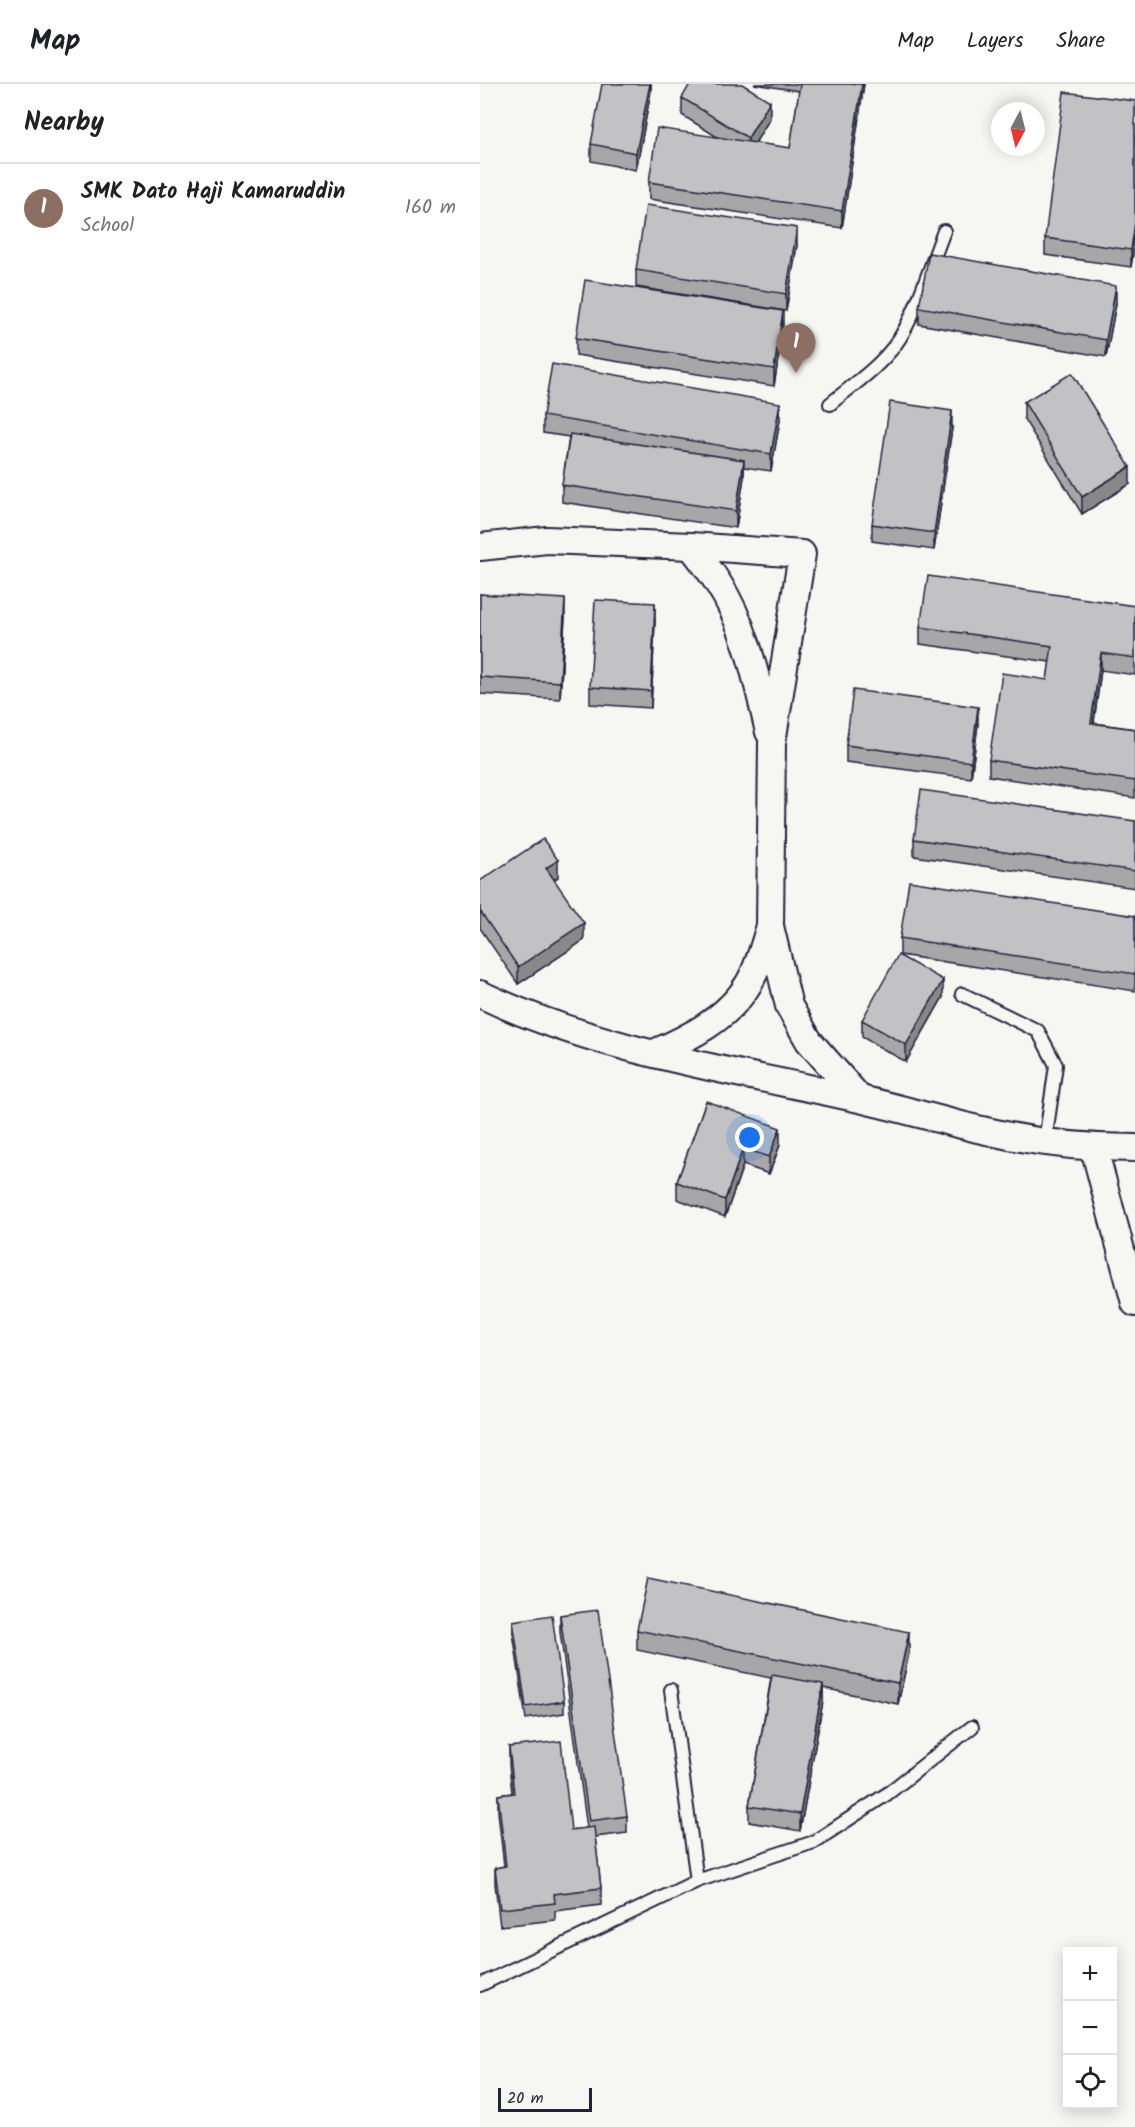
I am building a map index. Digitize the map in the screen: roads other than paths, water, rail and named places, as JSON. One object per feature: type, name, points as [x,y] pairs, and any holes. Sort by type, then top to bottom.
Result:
[{"type":"street","points":[[480,548],[547,540],[691,546],[802,554],[772,743],[770,927],[789,1006],[809,1041],[859,1098]]},
{"type":"street","points":[[691,546],[719,584],[739,625],[752,661],[772,743]]},
{"type":"street","points":[[654,1053],[690,1038],[730,1007],[749,983],[770,927]]},
{"type":"street","points":[[480,994],[519,1012],[600,1039],[859,1098],[993,1133],[1094,1148],[1135,1148]]},
{"type":"street","points":[[1094,1148],[1135,1303]]},
{"type":"lane","points":[[830,404],[877,366],[897,344],[913,312],[944,231]]},
{"type":"lane","points":[[962,994],[1038,1031],[1056,1065],[1046,1142]]},
{"type":"lane","points":[[671,1690],[697,1881]]},
{"type":"lane","points":[[480,1985],[697,1881],[814,1842],[887,1794],[972,1727]]},
{"type":"place","name":"SMK Dato Haji Kamaruddin","points":[[796,373]]}]
